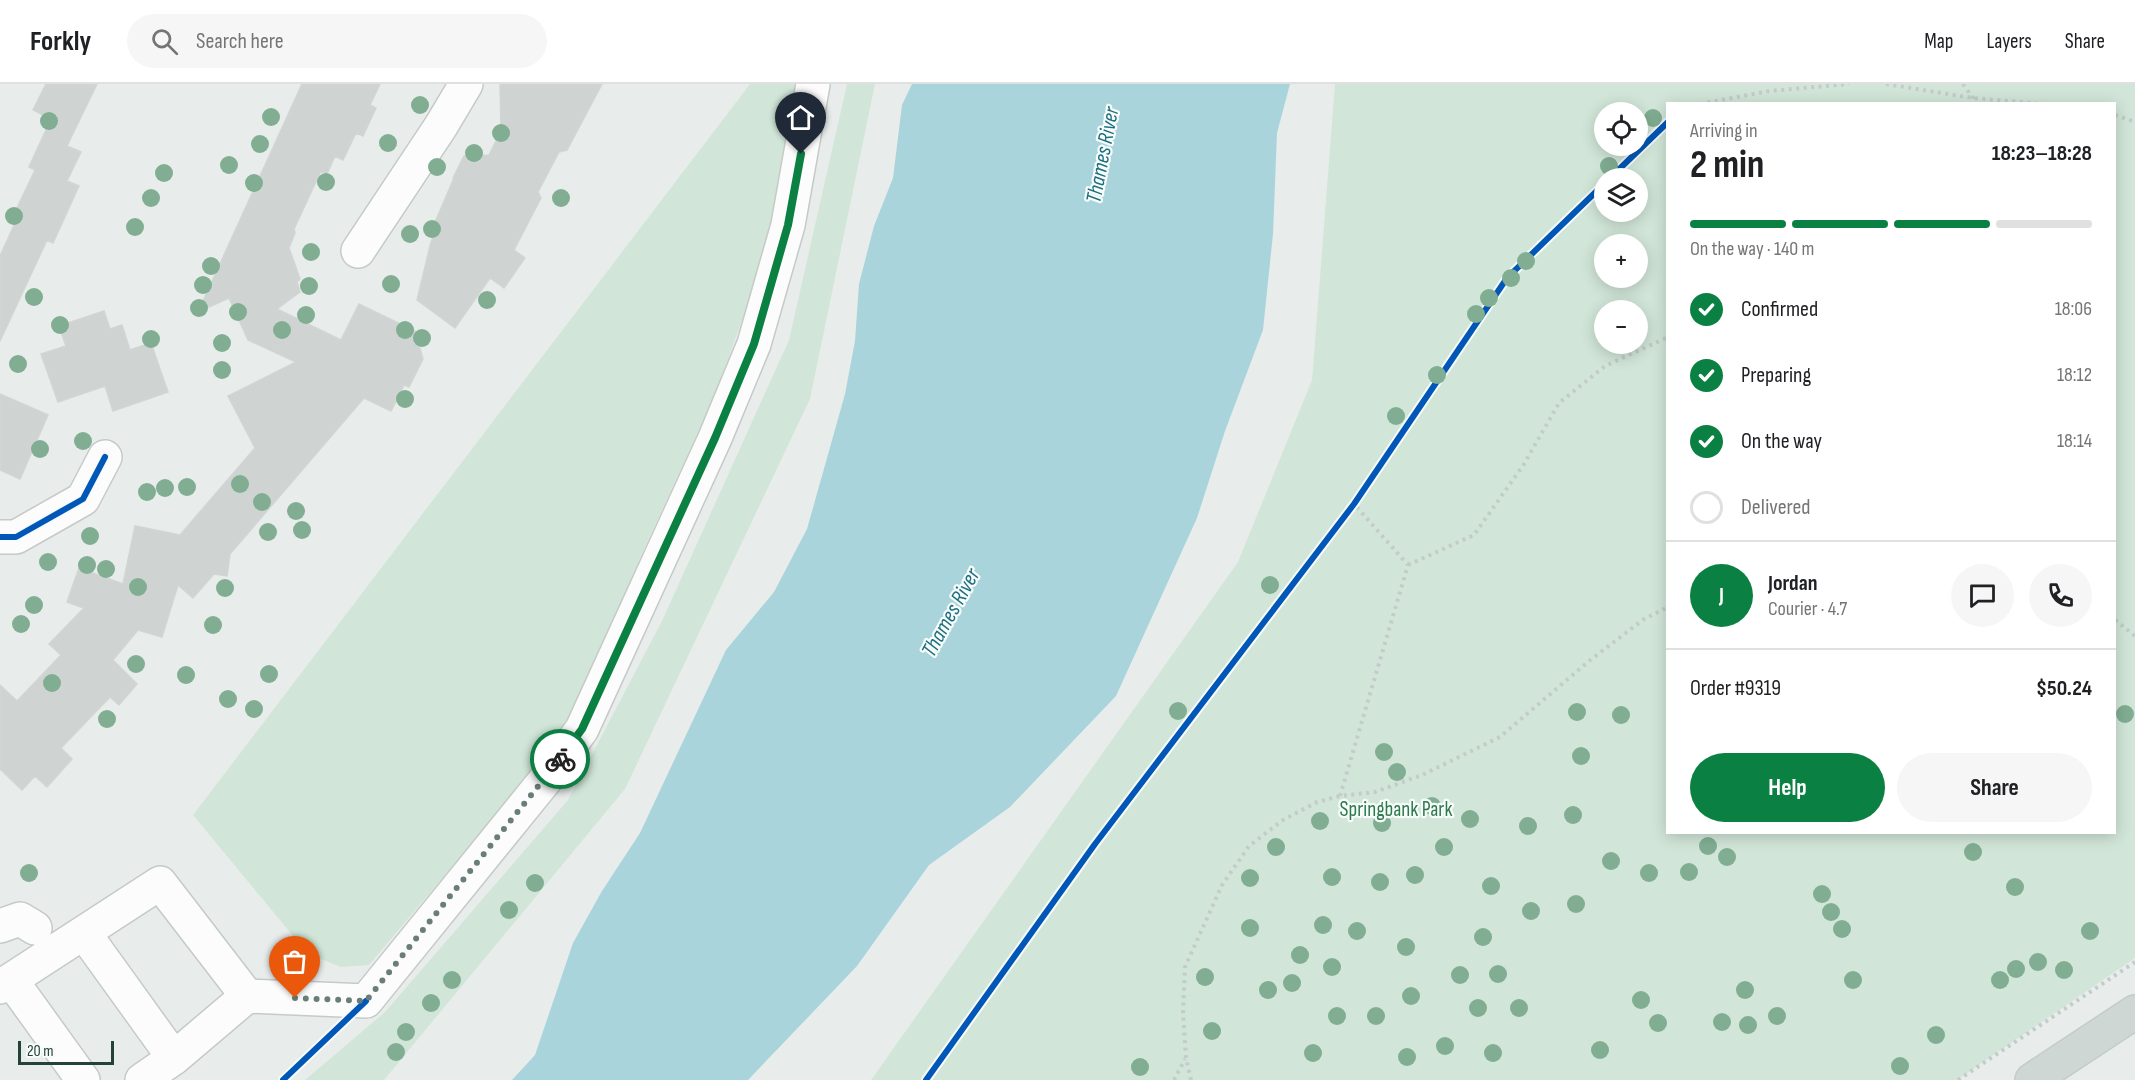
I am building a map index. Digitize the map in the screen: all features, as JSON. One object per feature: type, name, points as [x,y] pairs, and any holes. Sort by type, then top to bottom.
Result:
[{"type":"main road","points":[[2032,1080],[2135,1012]]},
{"type":"street","points":[[358,251],[441,126],[466,84]]},
{"type":"street","points":[[142,1080],[174,1058],[247,996],[366,1001],[546,779],[582,729],[715,438],[754,344],[788,225],[813,84]]},
{"type":"street","points":[[0,537],[16,537],[83,499],[105,457]]},
{"type":"street","points":[[83,1080],[6,983],[160,883],[247,996]]},
{"type":"street","points":[[0,926],[20,919],[35,928]]},
{"type":"street","points":[[84,933],[174,1058]]},
{"type":"path","points":[[1711,102],[1769,91],[1849,84]]},
{"type":"path","points":[[1886,84],[1972,101],[1996,102]]},
{"type":"path","points":[[1963,84],[1972,101]]},
{"type":"path","points":[[2116,115],[2135,122]]},
{"type":"path","points":[[1340,795],[1408,565],[1474,535],[1524,464],[1559,404],[1605,366],[1666,338]]},
{"type":"path","points":[[1347,514],[1361,495]]},
{"type":"path","points":[[1354,504],[1408,565]]},
{"type":"path","points":[[1191,1080],[1186,1058],[1183,1013],[1185,967],[1222,885],[1249,846],[1283,820],[1308,806],[1340,795],[1384,788],[1422,775],[1500,737],[1644,619],[1666,608]]},
{"type":"path","points":[[2116,622],[2135,636]]},
{"type":"path","points":[[1958,1080],[2135,962]]},
{"type":"path","points":[[1174,1080],[1186,1058]]},
{"type":"green space","points":[[750,84],[798,84],[782,180],[757,280],[713,399],[643,551],[575,711],[525,780],[369,965],[341,967],[308,954],[193,815]]},
{"type":"green space","points":[[847,84],[875,84],[810,399],[625,789],[384,1080],[305,1080],[385,1012],[568,800],[662,621],[789,340]]},
{"type":"green space","name":"Springbank Park","points":[[1335,84],[2135,84],[2135,958],[1957,1080],[871,1080],[1238,562],[1312,380]]},
{"type":"water","name":"Thames River","points":[[912,84],[1290,84],[1277,133],[1273,234],[1263,330],[1225,431],[1197,518],[1116,696],[1010,807],[929,865],[857,966],[748,1080],[512,1080],[535,1055],[573,943],[602,891],[640,833],[726,650],[774,592],[807,529],[845,394],[855,341],[859,284],[874,226],[893,178],[902,105]]},
{"type":"building","points":[[46,84],[97,84],[67,146],[81,152],[67,181],[79,186],[53,243],[47,240],[0,341],[0,256],[21,210],[17,208],[35,170],[29,167],[51,119],[33,110]]},
{"type":"building","points":[[302,84],[380,84],[370,105],[376,108],[363,136],[356,133],[343,160],[335,156],[327,174],[321,171],[294,229],[295,233],[289,248],[300,279],[297,282],[300,292],[277,309],[341,340],[359,304],[415,331],[423,359],[409,387],[404,385],[391,411],[364,398],[230,554],[227,576],[214,574],[193,598],[178,585],[162,637],[138,630],[113,660],[137,684],[119,705],[110,697],[61,748],[72,759],[47,787],[35,776],[22,790],[0,769],[0,685],[17,701],[61,655],[49,644],[84,608],[67,602],[79,568],[123,584],[135,526],[180,535],[255,448],[228,396],[296,362],[248,340],[229,298],[198,312]]},
{"type":"building","points":[[500,84],[602,84],[567,150],[559,152],[538,192],[541,198],[514,250],[525,258],[504,288],[490,278],[455,328],[417,300],[431,242],[437,229],[433,227],[453,178],[464,156],[489,155],[501,131]]},
{"type":"building","points":[[104,311],[110,329],[122,325],[130,350],[151,343],[168,392],[113,411],[105,386],[58,402],[41,354],[66,346],[59,326]]},
{"type":"building","points":[[0,394],[48,415],[20,479],[0,470]]},
{"type":"cycle path","points":[[1620,168],[1666,124]]},
{"type":"cycle path","points":[[926,1080],[1095,844],[1354,504],[1507,278],[1594,194]]},
{"type":"cycle path","points":[[0,537],[16,537],[83,499],[105,457]]},
{"type":"cycle path","points":[[283,1080],[366,1001]]},
{"type":"way so far","points":[[295,998],[366,1001],[560,759]]},
{"type":"route","points":[[560,759],[582,729],[715,438],[754,344],[788,225],[801,154]]}]
